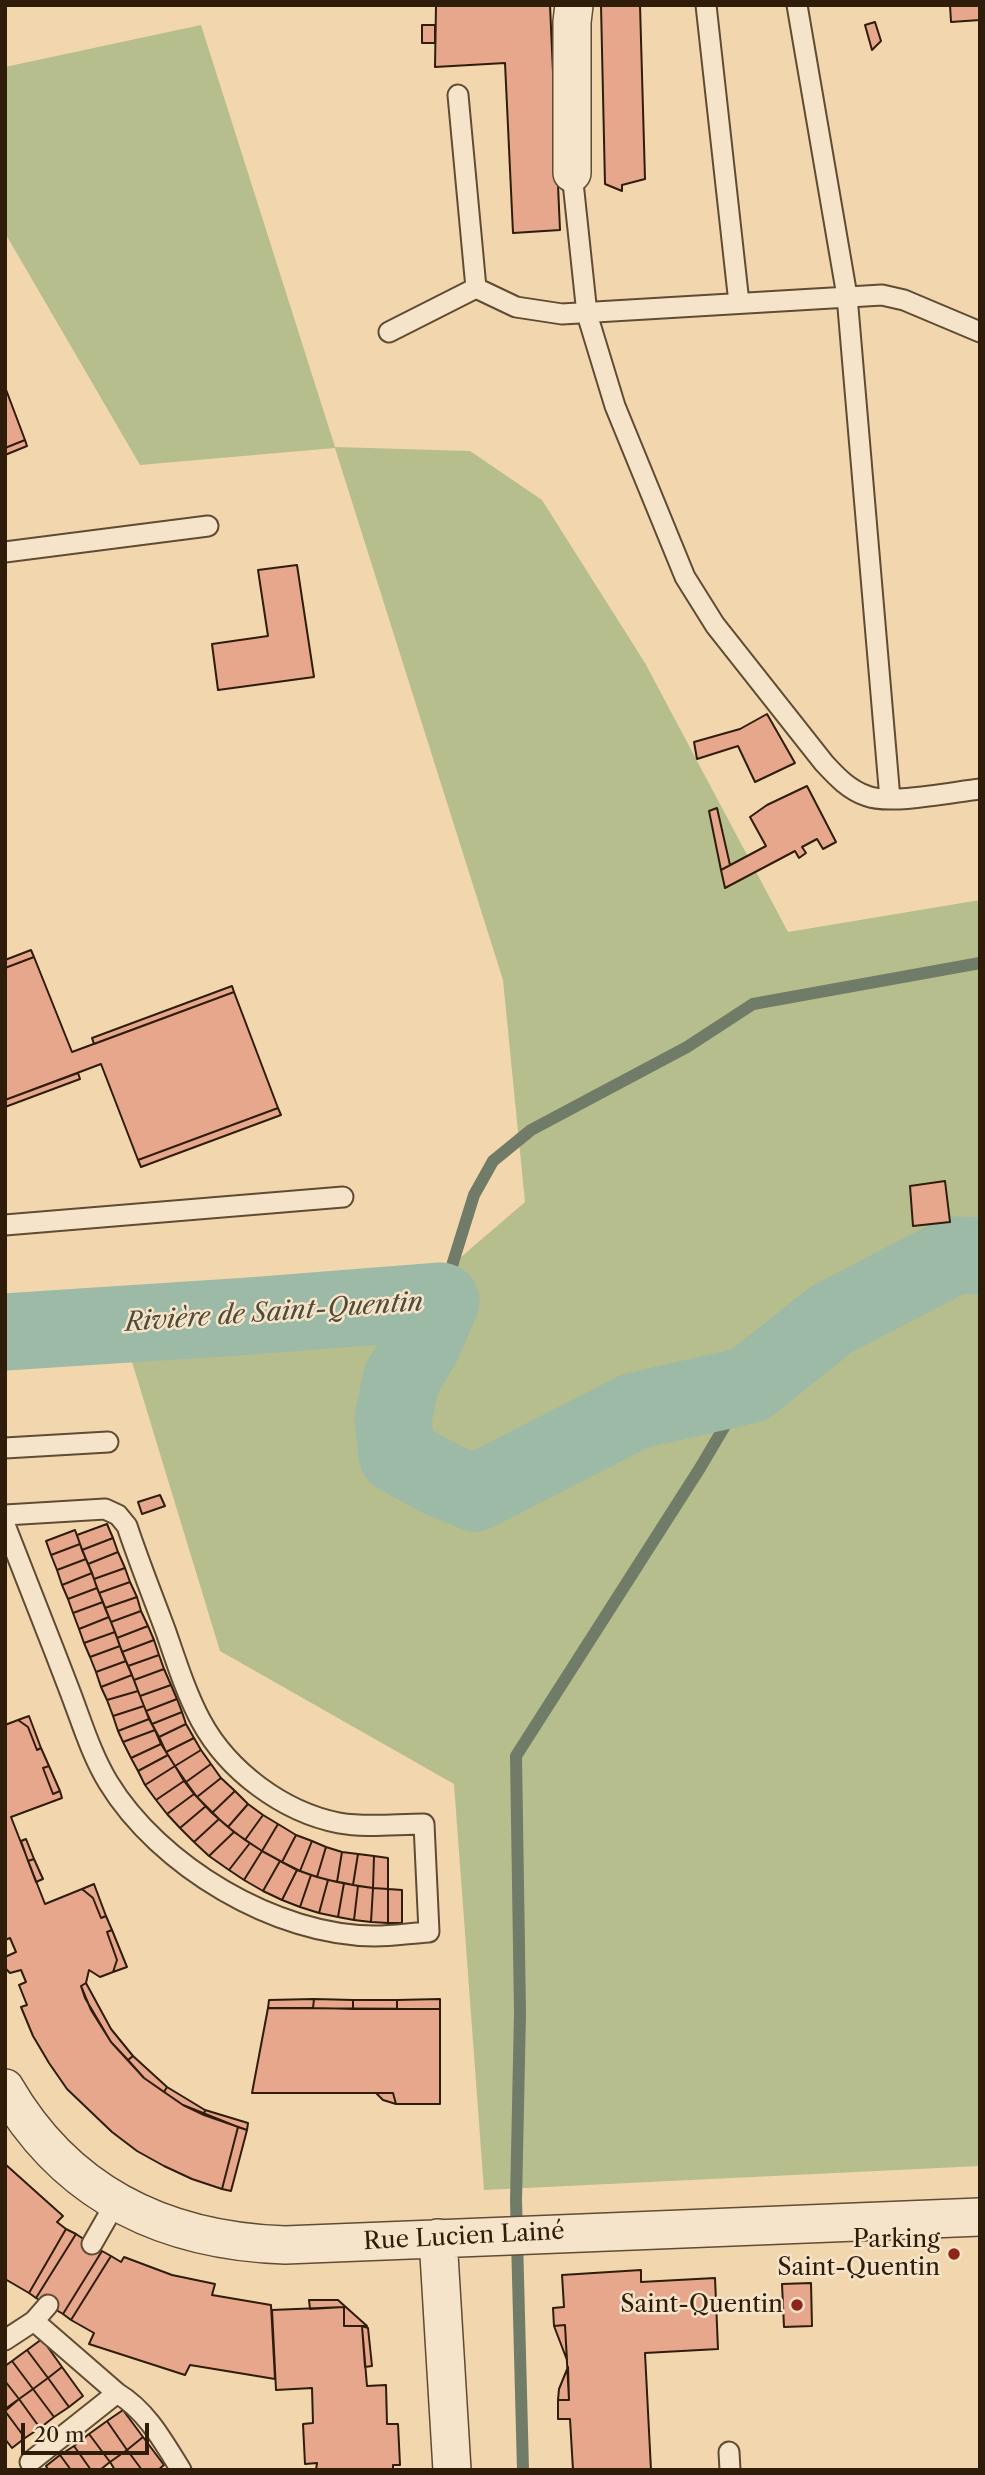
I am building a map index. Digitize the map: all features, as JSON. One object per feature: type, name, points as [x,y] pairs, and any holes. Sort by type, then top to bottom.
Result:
[{"type":"street","points":[[572,173],[574,5]]},
{"type":"street","name":"Rue Lucien Lainé","points":[[5,2088],[21,2113],[59,2158],[90,2185],[146,2217],[175,2228],[231,2241],[285,2245],[980,2217]]},
{"type":"street","points":[[438,2238],[452,2470]]},
{"type":"lane","points":[[706,5],[739,303]]},
{"type":"lane","points":[[797,5],[847,296],[890,799]]},
{"type":"lane","points":[[458,95],[476,288]]},
{"type":"lane","points":[[572,173],[587,314],[619,416],[685,577],[715,625],[838,779],[855,791],[870,797],[890,799],[980,789]]},
{"type":"lane","points":[[476,288],[516,306],[552,313],[587,314],[882,295],[904,300],[980,332]]},
{"type":"lane","points":[[389,331],[476,288]]},
{"type":"lane","points":[[5,552],[208,526]]},
{"type":"lane","points":[[5,1225],[343,1197]]},
{"type":"lane","points":[[5,1448],[108,1443]]},
{"type":"lane","points":[[5,1515],[105,1509],[118,1515],[127,1527],[200,1719],[213,1741],[234,1763],[257,1785],[312,1815],[339,1823],[424,1824],[429,1932],[374,1936],[304,1926],[278,1917],[206,1880],[161,1844],[124,1804],[97,1761],[5,1525]]},
{"type":"lane","points":[[92,2244],[116,2202]]},
{"type":"lane","points":[[5,2340],[34,2320],[48,2305]]},
{"type":"lane","points":[[34,2320],[132,2403],[152,2425],[181,2470]]},
{"type":"lane","points":[[30,2462],[117,2393]]},
{"type":"green space","points":[[201,25],[335,447],[470,451],[542,500],[645,663],[788,932],[980,900],[980,2166],[484,2190],[454,1784],[220,1651],[122,1329],[411,1300],[525,1202],[503,980],[335,448],[140,465],[5,233],[5,67]]},
{"type":"building","points":[[436,5],[550,5],[560,230],[513,233],[505,63],[435,67]]},
{"type":"building","points":[[601,5],[640,5],[645,179],[622,185],[622,191],[605,184]]},
{"type":"building","points":[[950,5],[980,5],[980,20],[951,22]]},
{"type":"building","points":[[875,22],[881,41],[872,50],[865,25]]},
{"type":"building","points":[[422,25],[435,25],[435,43],[422,43]]},
{"type":"building","points":[[5,387],[25,440],[5,448]]},
{"type":"building","points":[[25,440],[27,446],[5,455],[5,448]]},
{"type":"building","points":[[297,565],[314,677],[218,690],[212,644],[268,636],[258,570]]},
{"type":"building","points":[[767,714],[795,763],[755,782],[738,746],[697,759],[694,742],[740,729]]},
{"type":"building","points":[[807,786],[836,842],[823,849],[817,839],[802,847],[806,853],[799,858],[795,851],[725,888],[721,870],[766,846],[750,817],[767,805]]},
{"type":"building","points":[[717,808],[730,865],[721,870],[709,811]]},
{"type":"building","points":[[31,950],[34,957],[5,968],[5,960]]},
{"type":"building","points":[[34,957],[72,1052],[234,992],[278,1108],[138,1160],[101,1064],[5,1100],[5,968]]},
{"type":"building","points":[[232,986],[234,992],[94,1044],[92,1038]]},
{"type":"building","points":[[78,1073],[80,1079],[5,1107],[5,1100]]},
{"type":"building","points":[[278,1108],[281,1115],[141,1167],[138,1160]]},
{"type":"building","points":[[945,1181],[950,1222],[913,1226],[910,1186]]},
{"type":"building","points":[[160,1495],[165,1506],[142,1514],[138,1502]]},
{"type":"building","points":[[107,1524],[113,1538],[82,1550],[77,1535]]},
{"type":"building","points":[[75,1530],[80,1544],[51,1555],[46,1541]]},
{"type":"building","points":[[113,1538],[118,1552],[88,1564],[82,1550]]},
{"type":"building","points":[[80,1544],[86,1559],[57,1570],[51,1555]]},
{"type":"building","points":[[118,1552],[125,1568],[94,1579],[88,1564]]},
{"type":"building","points":[[86,1559],[92,1573],[62,1585],[57,1570]]},
{"type":"building","points":[[125,1568],[130,1582],[99,1593],[94,1579]]},
{"type":"building","points":[[92,1573],[97,1588],[68,1599],[62,1585]]},
{"type":"building","points":[[130,1582],[137,1597],[105,1608],[99,1593]]},
{"type":"building","points":[[97,1588],[103,1602],[73,1613],[68,1599]]},
{"type":"building","points":[[137,1597],[141,1611],[111,1622],[105,1608]]},
{"type":"building","points":[[103,1602],[109,1617],[79,1629],[73,1613]]},
{"type":"building","points":[[141,1611],[148,1626],[117,1638],[111,1622]]},
{"type":"building","points":[[109,1617],[115,1632],[84,1643],[79,1629]]},
{"type":"building","points":[[148,1626],[154,1640],[122,1652],[117,1638]]},
{"type":"building","points":[[115,1632],[120,1646],[90,1657],[84,1643]]},
{"type":"building","points":[[154,1640],[159,1655],[128,1666],[122,1652]]},
{"type":"building","points":[[120,1646],[126,1661],[96,1672],[90,1657]]},
{"type":"building","points":[[159,1655],[164,1669],[134,1680],[128,1666]]},
{"type":"building","points":[[126,1661],[132,1675],[101,1687],[96,1672]]},
{"type":"building","points":[[164,1669],[171,1685],[140,1696],[134,1680]]},
{"type":"building","points":[[132,1675],[138,1691],[107,1700],[101,1687]]},
{"type":"building","points":[[171,1685],[177,1699],[146,1711],[140,1696]]},
{"type":"building","points":[[138,1691],[144,1706],[113,1716],[107,1700]]},
{"type":"building","points":[[177,1699],[182,1712],[152,1724],[146,1711]]},
{"type":"building","points":[[144,1706],[149,1719],[118,1731],[113,1716]]},
{"type":"building","points":[[182,1712],[186,1724],[159,1737],[152,1724]]},
{"type":"building","points":[[29,1716],[41,1748],[37,1750],[28,1727],[18,1720]]},
{"type":"building","points":[[149,1719],[155,1730],[123,1742],[118,1731]]},
{"type":"building","points":[[18,1720],[28,1727],[37,1750],[41,1748],[49,1766],[43,1768],[53,1794],[60,1791],[62,1798],[11,1817],[45,1904],[82,1889],[93,1898],[101,1918],[106,1916],[112,1930],[107,1932],[117,1960],[113,1972],[100,1977],[89,1970],[86,1983],[81,1986],[85,1998],[111,2042],[144,2078],[183,2105],[238,2127],[222,2189],[164,2166],[137,2151],[112,2132],[67,2089],[33,2036],[21,2007],[27,2005],[19,1985],[26,1982],[21,1970],[10,1973],[5,1968],[5,1957],[16,1952],[10,1938],[5,1940],[5,1725]]},
{"type":"building","points":[[186,1724],[194,1738],[166,1752],[159,1737]]},
{"type":"building","points":[[155,1730],[161,1744],[131,1758],[123,1742]]},
{"type":"building","points":[[194,1738],[201,1750],[175,1766],[166,1752]]},
{"type":"building","points":[[161,1744],[168,1755],[138,1771],[131,1758]]},
{"type":"building","points":[[201,1750],[211,1764],[186,1782],[175,1766]]},
{"type":"building","points":[[168,1755],[175,1766],[145,1785],[138,1771]]},
{"type":"building","points":[[211,1764],[221,1778],[197,1797],[186,1782]]},
{"type":"building","points":[[49,1766],[60,1791],[53,1794],[43,1768]]},
{"type":"building","points":[[175,1766],[184,1781],[156,1800],[145,1785]]},
{"type":"building","points":[[221,1778],[235,1791],[212,1813],[197,1797]]},
{"type":"building","points":[[184,1781],[194,1794],[167,1814],[156,1800]]},
{"type":"building","points":[[235,1791],[248,1804],[228,1827],[212,1813]]},
{"type":"building","points":[[194,1794],[206,1806],[180,1828],[167,1814]]},
{"type":"building","points":[[248,1804],[263,1815],[245,1840],[228,1827]]},
{"type":"building","points":[[206,1806],[219,1819],[194,1842],[180,1828]]},
{"type":"building","points":[[263,1815],[278,1824],[262,1851],[245,1840]]},
{"type":"building","points":[[219,1819],[234,1832],[209,1856],[194,1842]]},
{"type":"building","points":[[278,1824],[296,1835],[282,1862],[262,1851]]},
{"type":"building","points":[[234,1832],[250,1843],[229,1870],[209,1856]]},
{"type":"building","points":[[296,1835],[312,1841],[300,1871],[282,1862]]},
{"type":"building","points":[[26,1839],[34,1859],[28,1861],[21,1841]]},
{"type":"building","points":[[312,1841],[326,1847],[317,1877],[300,1871]]},
{"type":"building","points":[[250,1843],[262,1851],[244,1880],[229,1870]]},
{"type":"building","points":[[326,1847],[342,1852],[337,1882],[317,1877]]},
{"type":"building","points":[[262,1851],[280,1861],[263,1891],[244,1880]]},
{"type":"building","points":[[342,1852],[358,1854],[353,1885],[337,1882]]},
{"type":"building","points":[[358,1854],[374,1856],[373,1888],[353,1885]]},
{"type":"building","points":[[374,1856],[388,1858],[388,1889],[373,1888]]},
{"type":"building","points":[[34,1859],[43,1879],[36,1882],[28,1861]]},
{"type":"building","points":[[280,1861],[297,1870],[282,1900],[263,1891]]},
{"type":"building","points":[[297,1870],[311,1875],[300,1907],[282,1900]]},
{"type":"building","points":[[311,1875],[328,1880],[319,1913],[300,1907]]},
{"type":"building","points":[[328,1880],[344,1883],[338,1917],[319,1913]]},
{"type":"building","points":[[344,1883],[358,1886],[354,1920],[338,1917]]},
{"type":"building","points":[[94,1884],[106,1916],[101,1918],[93,1898],[82,1889]]},
{"type":"building","points":[[358,1886],[373,1888],[371,1922],[354,1920]]},
{"type":"building","points":[[373,1888],[388,1889],[388,1923],[371,1922]]},
{"type":"building","points":[[388,1889],[402,1890],[402,1923],[388,1923]]},
{"type":"building","points":[[112,1930],[127,1967],[113,1972],[117,1960],[107,1932]]},
{"type":"building","points":[[86,1983],[111,2029],[133,2056],[128,2060],[111,2042],[91,2010],[81,1986]]},
{"type":"building","points":[[314,1999],[353,2000],[353,2009],[313,2008]]},
{"type":"building","points":[[314,1999],[313,2008],[268,2008],[269,2000]]},
{"type":"building","points":[[440,1999],[440,2009],[397,2009],[397,2000]]},
{"type":"building","points":[[353,2000],[397,2000],[397,2009],[353,2009]]},
{"type":"building","points":[[268,2008],[440,2009],[440,2104],[396,2104],[393,2093],[252,2093]]},
{"type":"building","points":[[133,2056],[167,2087],[164,2092],[144,2078],[128,2060]]},
{"type":"building","points":[[167,2087],[205,2110],[204,2115],[164,2092]]},
{"type":"building","points":[[376,2093],[393,2093],[396,2104],[383,2100]]},
{"type":"building","points":[[205,2110],[248,2123],[247,2130],[204,2115]]},
{"type":"building","points":[[238,2127],[247,2130],[231,2191],[222,2189]]},
{"type":"building","points":[[5,2164],[63,2216],[57,2222],[66,2229],[29,2293],[5,2279]]},
{"type":"building","points":[[66,2229],[76,2234],[36,2298],[29,2293]]},
{"type":"building","points":[[76,2234],[102,2251],[63,2314],[36,2298]]},
{"type":"building","points":[[102,2251],[111,2256],[71,2320],[63,2314]]},
{"type":"building","points":[[111,2256],[121,2262],[124,2257],[172,2275],[215,2284],[212,2295],[271,2305],[275,2379],[190,2365],[185,2375],[89,2344],[94,2333],[71,2320]]},
{"type":"building","points":[[641,2270],[641,2282],[715,2278],[718,2349],[645,2353],[651,2470],[573,2470],[570,2419],[558,2419],[558,2400],[569,2400],[565,2325],[554,2326],[553,2308],[564,2307],[562,2275]]},
{"type":"building","name":"Saint-Quentin","points":[[811,2283],[812,2326],[784,2327],[782,2284]]},
{"type":"building","points":[[309,2300],[338,2300],[367,2326],[344,2326],[344,2307],[310,2309]]},
{"type":"building","points":[[344,2307],[344,2326],[362,2326],[367,2386],[386,2385],[387,2424],[398,2424],[400,2465],[393,2465],[393,2470],[316,2470],[317,2463],[305,2464],[303,2424],[313,2423],[312,2388],[276,2390],[272,2310]]},
{"type":"building","points":[[565,2325],[567,2360],[554,2326]]},
{"type":"building","points":[[362,2326],[368,2328],[372,2366],[365,2367]]},
{"type":"building","points":[[42,2339],[62,2367],[48,2378],[27,2350]]},
{"type":"building","points":[[27,2350],[48,2378],[33,2389],[12,2361]]},
{"type":"building","points":[[12,2361],[33,2389],[19,2399],[5,2381],[5,2366]]},
{"type":"building","points":[[62,2367],[83,2396],[69,2407],[48,2378]]},
{"type":"building","points":[[568,2367],[569,2400],[558,2400],[559,2389]]},
{"type":"building","points":[[48,2378],[69,2407],[54,2417],[33,2389]]},
{"type":"building","points":[[5,2381],[19,2399],[5,2409]]},
{"type":"building","points":[[33,2389],[54,2417],[40,2428],[19,2399]]},
{"type":"building","points":[[19,2399],[40,2428],[25,2438],[5,2411]]},
{"type":"building","points":[[123,2410],[143,2437],[127,2450],[107,2421]]},
{"type":"building","points":[[5,2411],[25,2438],[12,2448],[5,2439]]},
{"type":"building","points":[[107,2421],[127,2450],[110,2462],[89,2434]]},
{"type":"building","points":[[89,2434],[110,2462],[100,2470],[91,2470],[74,2446]]},
{"type":"building","points":[[143,2437],[164,2465],[158,2470],[142,2470],[127,2450]]},
{"type":"building","points":[[74,2446],[91,2470],[71,2470],[60,2455]]},
{"type":"building","points":[[127,2450],[142,2470],[115,2470],[110,2462]]},
{"type":"building","points":[[60,2455],[71,2470],[48,2470],[46,2466]]},
{"type":"waterway","points":[[441,1301],[474,1195],[493,1161],[531,1130],[687,1047],[753,1004],[980,963]]},
{"type":"waterway","name":"Rivière de Saint-Quentin","points":[[5,1332],[441,1301],[423,1343],[401,1380],[393,1419],[397,1455],[441,1479],[475,1493],[635,1411],[749,1385],[832,1319],[955,1255],[980,1256]]},
{"type":"waterway","points":[[523,2470],[516,2200],[520,2013],[516,1756],[700,1468],[749,1385]]},
{"type":"place","name":"Parking Saint-Quentin","points":[[954,2254]]},
{"type":"place","name":"Saint-Quentin","points":[[797,2305]]}]
